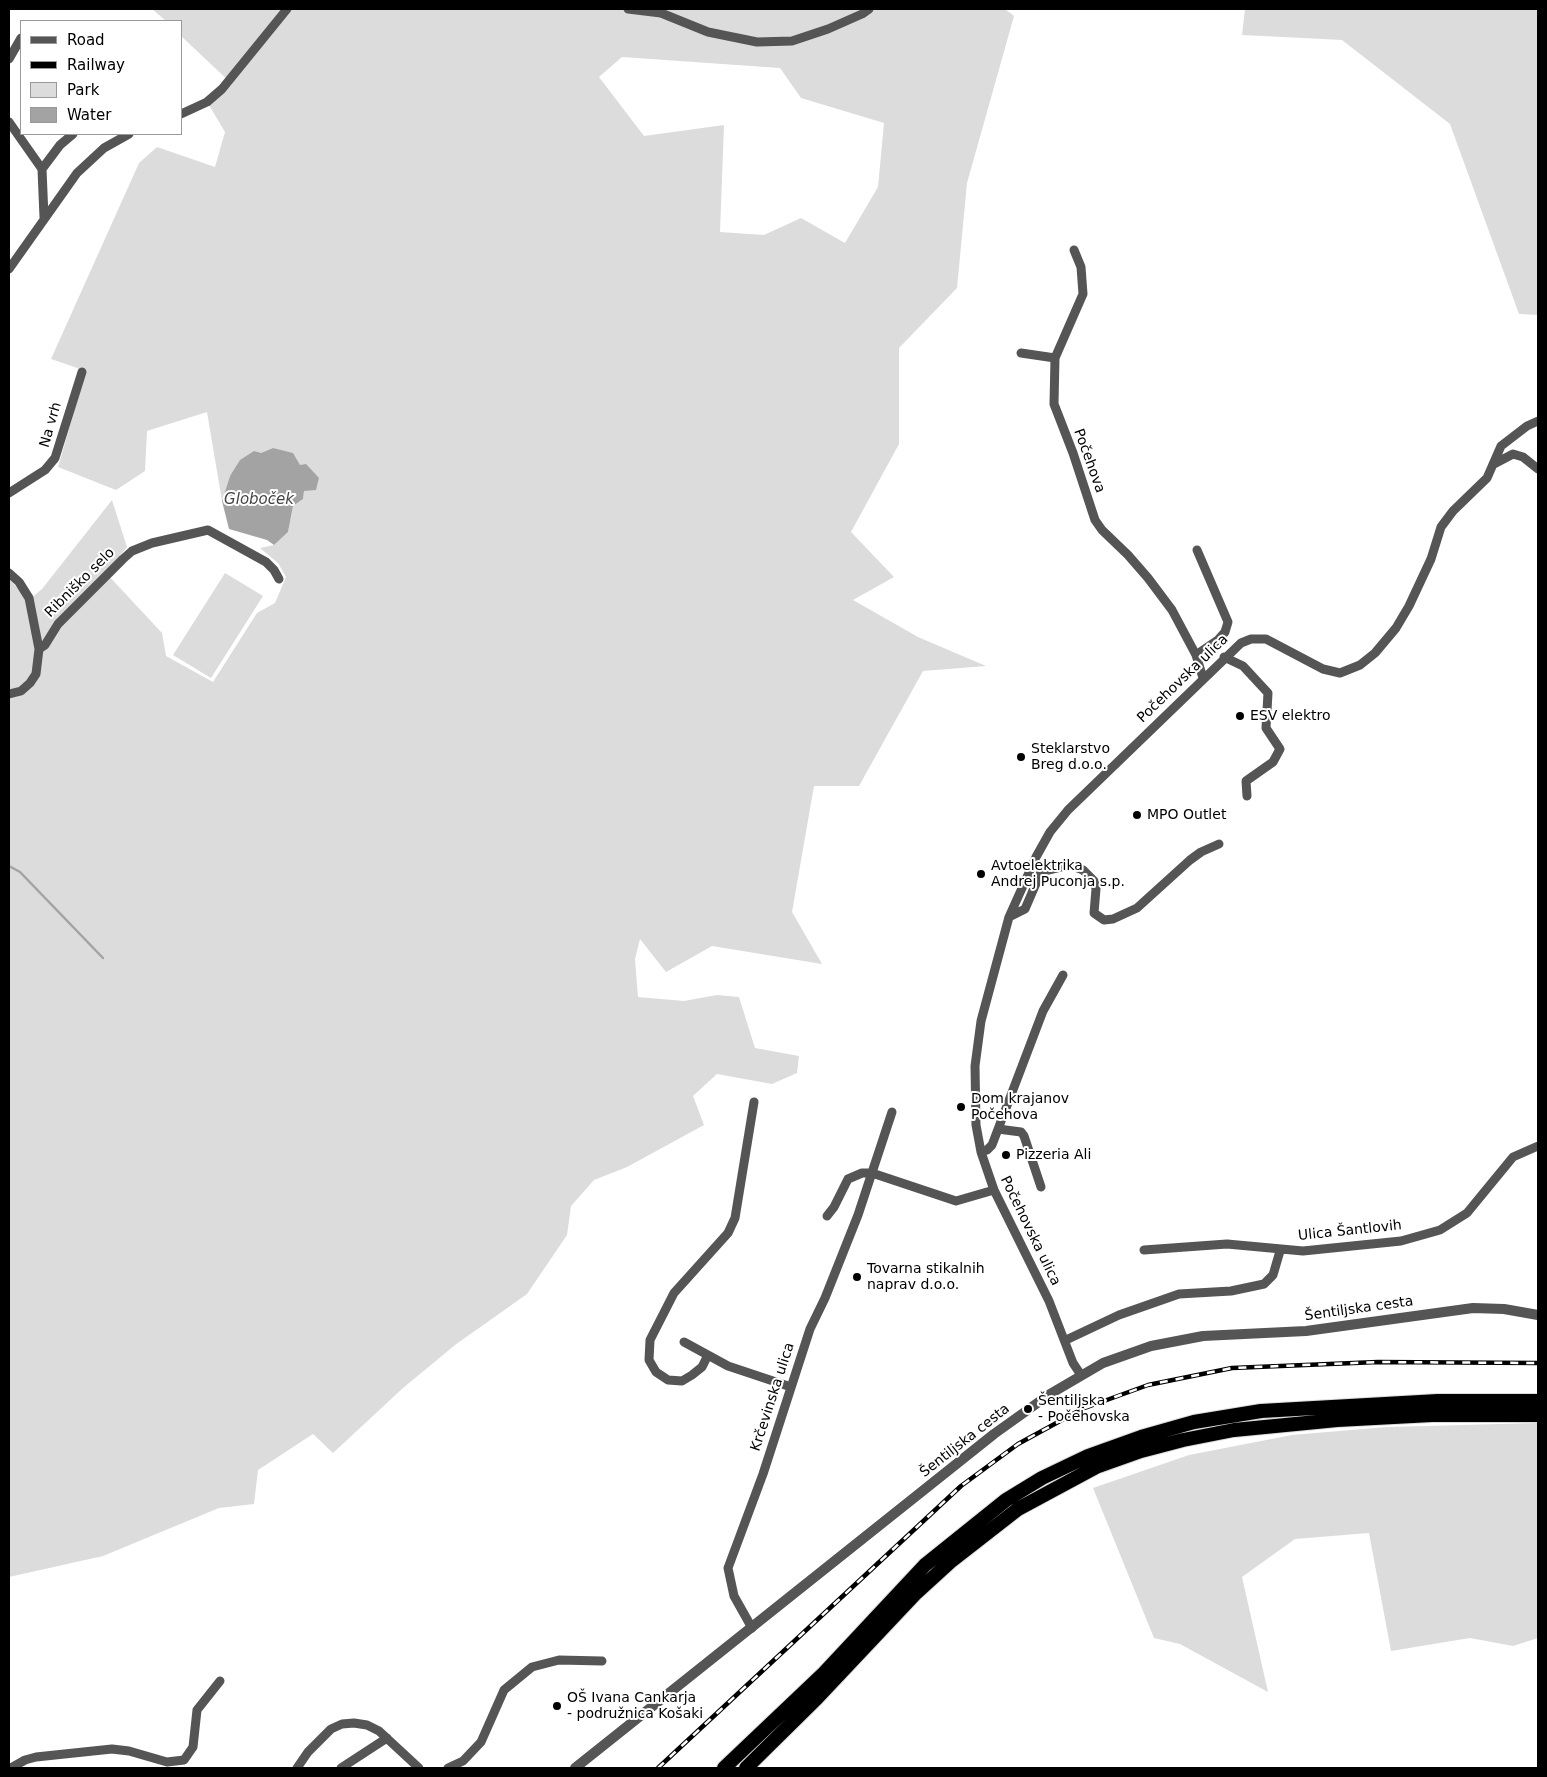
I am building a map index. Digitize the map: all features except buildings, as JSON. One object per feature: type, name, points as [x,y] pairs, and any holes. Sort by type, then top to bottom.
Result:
[{"type":"highway","points":[[724,1768],[824,1673],[925,1565],[1006,1500],[1042,1478],[1088,1456],[1141,1436],[1194,1422],[1261,1411],[1438,1401],[1538,1401]]},
{"type":"highway","points":[[746,1768],[817,1698],[916,1593],[950,1562],[1018,1509],[1096,1468],[1140,1451],[1234,1430],[1338,1420],[1432,1415],[1538,1415]]},
{"type":"street","points":[[182,114],[208,102],[222,89],[287,9]]},
{"type":"street","points":[[628,9],[661,14],[708,32],[757,42],[792,41],[828,29],[869,9]]},
{"type":"street","points":[[9,59],[20,40]]},
{"type":"street","points":[[9,122],[42,169],[44,217]]},
{"type":"street","points":[[42,169],[60,145],[72,135]]},
{"type":"street","points":[[9,269],[77,173],[104,148],[127,135]]},
{"type":"street","name":"Počehova","points":[[1074,250],[1081,267],[1083,294],[1055,358],[1054,404],[1073,452],[1095,520],[1148,578],[1172,610],[1196,657],[1201,673]]},
{"type":"street","points":[[1021,353],[1055,358]]},
{"type":"street","name":"Na vrh","points":[[9,493],[45,470],[55,458],[82,372]]},
{"type":"street","name":"Počehovska ulica","points":[[1081,1375],[1074,1363],[1049,1300],[994,1190],[981,1152],[976,1125],[976,1059],[981,1021],[1009,918],[1036,857],[1050,832],[1068,810],[1201,673],[1241,642],[1251,639],[1266,639],[1323,669],[1340,673],[1360,665],[1375,653],[1396,628],[1431,559],[1441,527],[1453,511],[1480,487],[1494,464],[1501,446],[1527,426],[1538,421]]},
{"type":"street","points":[[1527,426],[1538,428]]},
{"type":"street","points":[[1494,464],[1513,454],[1523,457],[1538,469]]},
{"type":"street","name":"Ribniško selo","points":[[39,649],[44,645],[58,624],[123,559],[132,551],[152,543],[208,530],[266,562],[280,579]]},
{"type":"street","points":[[1196,657],[1218,640],[1225,632],[1228,622],[1197,550]]},
{"type":"street","points":[[9,573],[26,591],[32,605],[39,649],[36,674],[30,684],[21,690],[9,694]]},
{"type":"street","points":[[1224,657],[1244,666],[1268,692],[1266,728],[1280,749],[1273,762],[1246,781],[1247,796]]},
{"type":"street","points":[[1009,918],[1025,909],[1041,872],[1070,865],[1083,870],[1094,881],[1096,889],[1094,913],[1104,920],[1113,919],[1137,908],[1200,852],[1218,844]]},
{"type":"street","points":[[981,1152],[988,1150],[992,1145],[1043,1011],[1063,974]]},
{"type":"street","points":[[708,1355],[702,1367],[692,1375],[682,1381],[668,1380],[656,1372],[649,1360],[650,1340],[662,1313],[674,1293],[728,1233],[734,1218],[754,1102]]},
{"type":"street","name":"Krčevinska ulica","points":[[752,1628],[734,1596],[728,1578],[728,1568],[762,1474],[810,1328],[825,1298],[858,1215],[892,1112]]},
{"type":"street","points":[[998,1129],[1021,1132],[1024,1136],[1041,1187]]},
{"type":"street","name":"Ulica Šantlovih","points":[[1144,1250],[1227,1244],[1280,1251],[1303,1251],[1393,1242],[1440,1230],[1467,1213],[1512,1157],[1538,1146]]},
{"type":"street","points":[[828,1216],[848,1179],[862,1173],[872,1173],[956,1201],[994,1190]]},
{"type":"street","points":[[1066,1340],[1119,1315],[1180,1294],[1231,1291],[1264,1284],[1273,1275],[1280,1251]]},
{"type":"street","name":"Šentiljska cesta","points":[[575,1768],[994,1434],[1081,1375],[1103,1363],[1151,1346],[1203,1336],[1315,1330],[1473,1308],[1504,1309],[1538,1314]]},
{"type":"street","points":[[684,1342],[758,1378],[791,1387]]},
{"type":"street","points":[[448,1768],[463,1760],[481,1742],[504,1690],[532,1667],[559,1660],[602,1662]]},
{"type":"street","points":[[11,1768],[25,1760],[36,1757],[112,1749],[129,1751],[167,1762],[178,1762],[189,1754],[193,1747],[197,1710],[220,1681]]},
{"type":"street","points":[[297,1768],[308,1752],[331,1729],[342,1724],[368,1725],[387,1738],[419,1768]]},
{"type":"street","points":[[341,1768],[387,1738]]},
{"type":"green space","points":[[152,9],[1005,9],[1014,16],[967,183],[957,288],[899,348],[899,444],[851,532],[894,577],[853,600],[918,637],[986,666],[923,671],[859,786],[814,786],[792,912],[822,964],[712,946],[666,972],[640,939],[635,959],[638,997],[684,1001],[717,995],[739,997],[755,1048],[799,1056],[797,1073],[772,1084],[717,1074],[693,1096],[704,1125],[627,1167],[594,1180],[571,1206],[567,1235],[527,1294],[455,1345],[403,1388],[333,1453],[313,1434],[258,1470],[254,1504],[219,1508],[103,1556],[9,1577],[9,578],[28,601],[42,589],[112,500],[127,547],[106,573],[162,633],[166,656],[213,682],[257,613],[275,603],[286,577],[278,563],[260,548],[274,545],[288,532],[293,506],[303,499],[304,491],[316,489],[319,478],[273,448],[261,453],[230,476],[222,501],[207,412],[147,431],[145,471],[116,490],[58,467],[86,371],[51,359],[139,163],[157,147],[215,167],[225,132],[209,105],[232,84],[182,37],[182,20],[165,20]],"holes":[[[622,57],[780,68],[801,98],[884,123],[878,187],[845,243],[801,218],[764,235],[720,232],[724,125],[644,136],[599,77]]]},
{"type":"green space","points":[[1245,9],[1538,9],[1538,315],[1519,314],[1450,124],[1342,40],[1242,35]]},
{"type":"green space","points":[[225,573],[263,596],[211,678],[173,655]]},
{"type":"green space","points":[[1538,1423],[1538,1638],[1513,1646],[1470,1638],[1391,1651],[1369,1533],[1295,1539],[1242,1577],[1268,1692],[1180,1644],[1154,1638],[1093,1488],[1189,1455],[1292,1435],[1387,1427]]},
{"type":"water","name":"Globoček","points":[[273,448],[293,453],[300,465],[306,464],[319,478],[316,490],[304,491],[303,499],[293,506],[288,532],[274,545],[267,540],[229,529],[222,501],[230,476],[240,460],[254,451],[261,453]]},
{"type":"waterway","points":[[9,866],[20,872],[103,958]]},
{"type":"railway","points":[[658,1768],[961,1486],[1018,1444],[1082,1409],[1148,1385],[1232,1368],[1378,1362],[1538,1363]]},
{"type":"place","name":"ESV elektro","points":[[1240,716]]},
{"type":"place","name":"Steklarstvo Breg d.o.o.","points":[[1021,757]]},
{"type":"place","name":"MPO Outlet","points":[[1137,815]]},
{"type":"place","name":"Avtoelektrika Andrej Puconja s.p.","points":[[981,874]]},
{"type":"place","name":"Dom krajanov Počehova","points":[[961,1107]]},
{"type":"place","name":"Pizzeria Ali","points":[[1006,1155]]},
{"type":"place","name":"Tovarna stikalnih naprav d.o.o.","points":[[857,1277]]},
{"type":"place","name":"Šentiljska - Počehovska","points":[[1028,1409]]},
{"type":"place","name":"OŠ Ivana Cankarja - podružnica Košaki","points":[[557,1706]]}]
